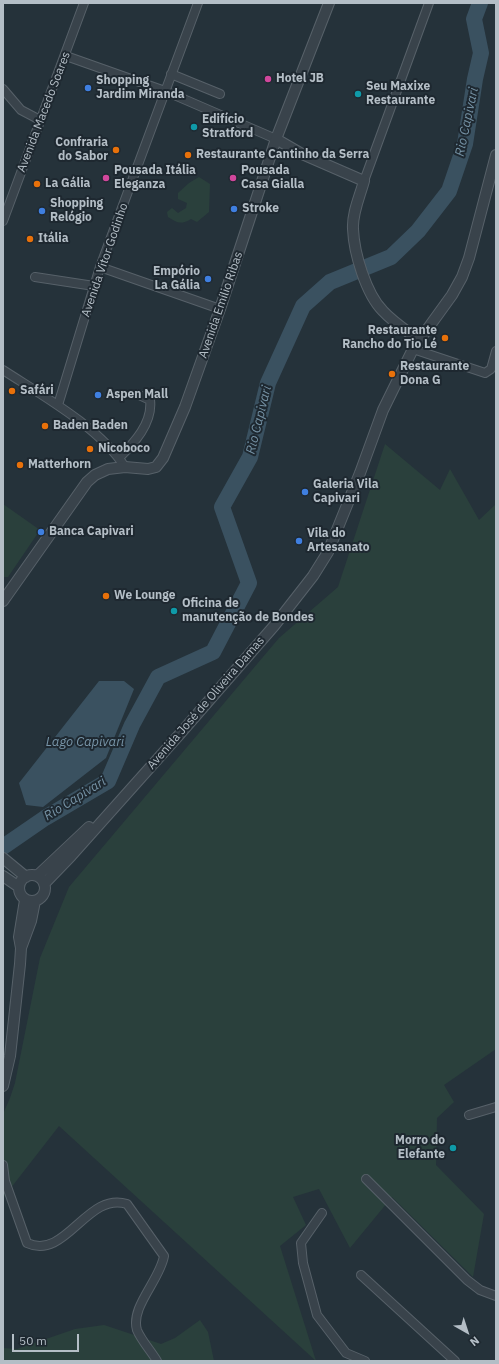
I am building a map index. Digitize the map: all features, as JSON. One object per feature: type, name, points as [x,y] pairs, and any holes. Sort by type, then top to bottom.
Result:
[{"type":"street","name":"Avenida Macedo Soares","points":[[3,220],[40,120],[66,56],[84,3]]},
{"type":"street","name":"Avenida Vitor Godinho","points":[[58,405],[100,267],[198,3]]},
{"type":"street","name":"Avenida Emílio Ribas","points":[[122,463],[148,469],[156,466],[163,458],[185,407],[220,309],[276,139],[329,3]]},
{"type":"street","points":[[419,340],[384,312],[377,304],[365,278],[357,253],[353,228],[364,181],[429,3]]},
{"type":"street","points":[[66,56],[165,91],[276,139],[302,154],[364,181]]},
{"type":"street","points":[[171,74],[220,94]]},
{"type":"street","points":[[3,89],[21,110],[40,120]]},
{"type":"street","name":"Avenida José de Oliveira Damas","points":[[44,884],[71,856],[274,626],[313,576],[328,552],[360,473],[383,410],[413,349],[452,295],[464,270],[469,258],[496,155]]},
{"type":"street","points":[[100,267],[220,309]]},
{"type":"street","points":[[34,277],[94,286]]},
{"type":"street","points":[[413,349],[485,373],[490,369],[496,351]]},
{"type":"street","points":[[3,370],[58,405],[99,438],[122,463]]},
{"type":"street","points":[[3,601],[87,482],[95,475],[122,463],[143,430],[151,408],[150,400],[137,394]]},
{"type":"street","name":"Avenida José de Oliveira Damas","points":[[37,876],[95,823],[107,814]]},
{"type":"street","points":[[3,858],[26,877]]},
{"type":"street","points":[[3,876],[19,887]]},
{"type":"street","points":[[3,1086],[10,1056],[21,948],[19,937],[30,900],[43,894],[44,884],[37,876],[26,877],[21,881],[19,887],[19,892],[30,900]]},
{"type":"street","points":[[469,1115],[496,1107]]},
{"type":"street","points":[[3,1165],[5,1181],[27,1243],[37,1247],[51,1245],[104,1204],[117,1201],[127,1204],[164,1256],[162,1267],[137,1312],[136,1322],[138,1331],[157,1361]]},
{"type":"street","points":[[366,1179],[467,1280],[480,1290],[496,1296]]},
{"type":"street","points":[[322,1213],[301,1242],[303,1263],[317,1315],[346,1354],[365,1361]]},
{"type":"street","points":[[361,1275],[455,1361]]},
{"type":"green space","points":[[199,177],[210,184],[209,212],[197,222],[191,219],[184,222],[179,222],[168,217],[167,212],[172,208],[178,213],[186,208],[187,203],[178,199],[178,193],[189,183]]},
{"type":"green space","points":[[385,444],[440,490],[450,469],[479,520],[496,504],[496,1049],[444,1085],[454,1102],[437,1118],[436,1165],[484,1214],[473,1277],[392,1197],[350,1248],[319,1189],[293,1197],[306,1225],[280,1246],[316,1361],[59,1126],[3,1198],[3,1114],[15,1083],[40,958],[69,887],[279,638],[338,587]]},
{"type":"green space","points":[[3,504],[40,530],[8,577],[3,577]]},
{"type":"green space","points":[[200,1320],[208,1332],[214,1361],[3,1361],[3,1348],[17,1349],[75,1329],[104,1325],[161,1344],[175,1338]]},
{"type":"water","name":"Lago Capivari","points":[[99,681],[124,681],[134,689],[106,758],[43,807],[26,805],[19,783]]},
{"type":"waterway","name":"Rio Capivari","points":[[3,847],[45,818],[108,781],[132,725],[158,677],[213,652],[249,583],[222,507],[250,457],[268,383],[303,306],[330,282],[391,257],[418,231],[449,191],[465,144],[475,79],[481,53],[474,19],[480,3]]},
{"type":"place","name":"Hotel JB","points":[[268,79]]},
{"type":"place","name":"Shopping Jardim Miranda","points":[[88,88]]},
{"type":"place","name":"Seu Maxixe Restaurante","points":[[358,94]]},
{"type":"place","name":"Edifício Stratford","points":[[194,127]]},
{"type":"place","name":"Confraria do Sabor","points":[[116,150]]},
{"type":"place","name":"Restaurante Cantinho da Serra","points":[[188,155]]},
{"type":"place","name":"Pousada Itália Eleganza","points":[[106,178]]},
{"type":"place","name":"Pousada Casa Gialla","points":[[233,178]]},
{"type":"place","name":"La Gália","points":[[37,184]]},
{"type":"place","name":"Stroke","points":[[234,209]]},
{"type":"place","name":"Shopping Relógio","points":[[42,211]]},
{"type":"place","name":"Itália","points":[[30,239]]},
{"type":"place","name":"Empório La Gália","points":[[208,279]]},
{"type":"place","name":"Restaurante Rancho do Tio Lé","points":[[445,338]]},
{"type":"place","name":"Restaurante Dona G","points":[[392,374]]},
{"type":"place","name":"Safári","points":[[12,391]]},
{"type":"place","name":"Aspen Mall","points":[[98,395]]},
{"type":"place","name":"Baden Baden","points":[[45,426]]},
{"type":"place","name":"Nicoboco","points":[[90,449]]},
{"type":"place","name":"Matterhorn","points":[[20,465]]},
{"type":"place","name":"Galeria Vila Capivari","points":[[305,492]]},
{"type":"place","name":"Banca Capivari","points":[[41,532]]},
{"type":"place","name":"Vila do Artesanato","points":[[299,541]]},
{"type":"place","name":"We Lounge","points":[[106,596]]},
{"type":"place","name":"Oficina de manutenção de Bondes","points":[[174,611]]},
{"type":"place","name":"Morro do Elefante","points":[[453,1148]]}]
